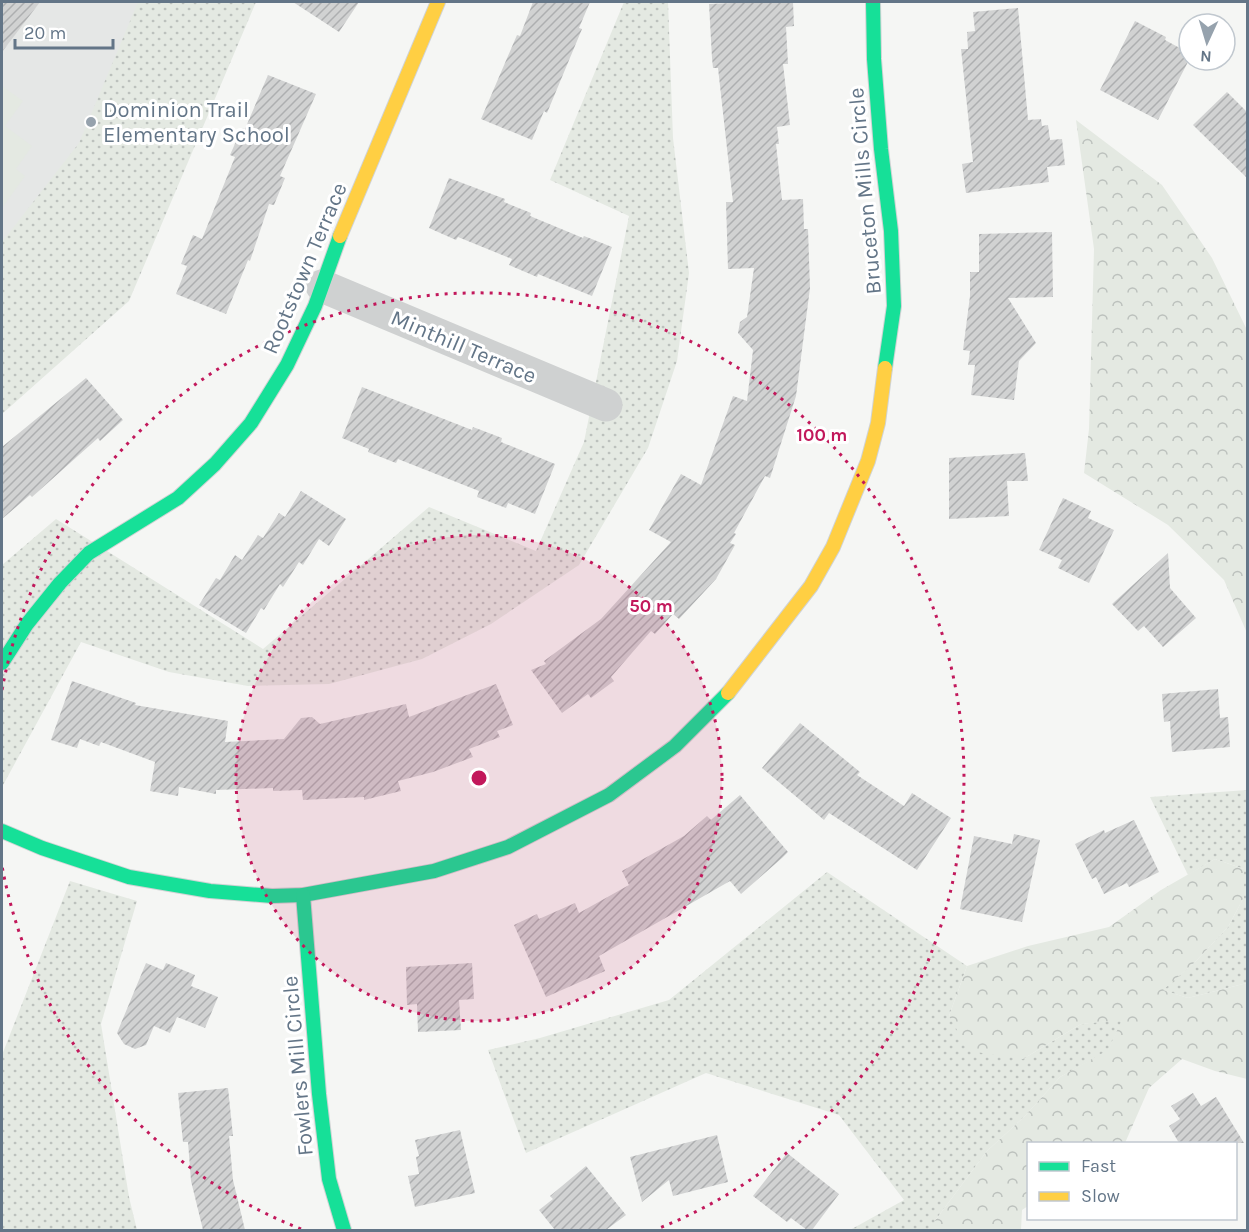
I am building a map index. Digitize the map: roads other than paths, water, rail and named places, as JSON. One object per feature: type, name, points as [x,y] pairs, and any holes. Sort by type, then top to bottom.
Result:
[{"type":"street","name":"Rootstown Terrace","points":[[2,663],[27,624],[60,582],[89,553],[178,498],[215,464],[246,429],[287,365],[315,306],[337,242],[438,2]]},
{"type":"street","name":"Bruceton Mills Circle","points":[[2,831],[42,849],[129,877],[210,891],[272,896],[303,895],[434,871],[507,846],[609,795],[675,747],[728,693],[811,586],[833,547],[868,461],[878,423],[894,306],[891,231],[881,149],[874,59],[873,2]]},
{"type":"street","name":"Minthill Terrace","points":[[322,286],[606,405]]},
{"type":"street","name":"Fowlers Mill Circle","points":[[303,895],[319,1094],[329,1179],[344,1230]]},
{"type":"place","name":"Dominion Trail Elementary School","points":[[91,122]]}]
